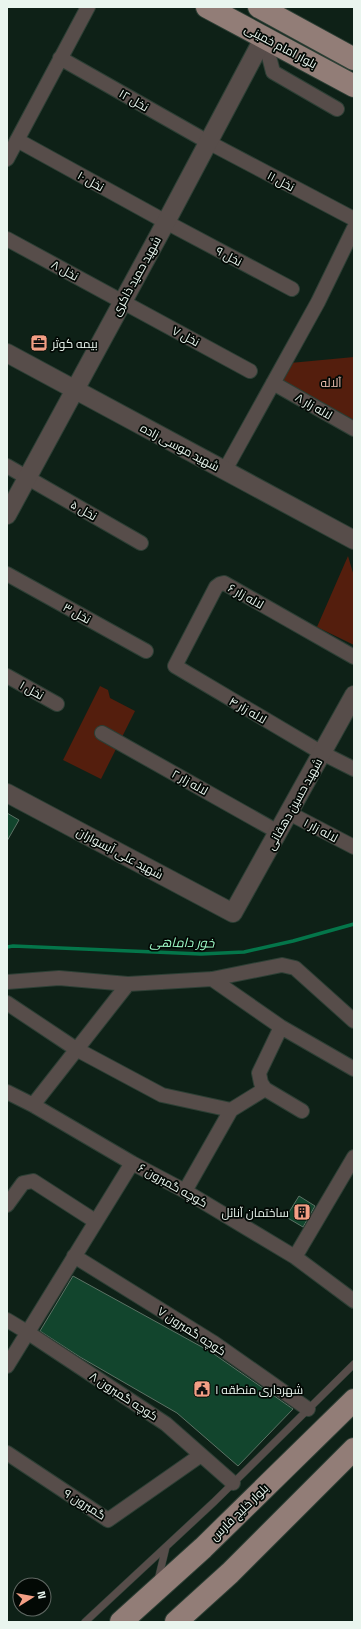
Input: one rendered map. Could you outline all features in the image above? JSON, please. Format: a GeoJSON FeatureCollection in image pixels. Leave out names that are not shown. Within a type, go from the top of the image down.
{"type":"FeatureCollection","features":[{"type":"Feature","properties":{"kind":"main road","name":"بلوار امام خمینی"},"geometry":{"type":"LineString","coordinates":[[207,7],[354,86]]}},
{"type":"Feature","properties":{"kind":"main road","name":"بلوار امام خمینی"},"geometry":{"type":"LineString","coordinates":[[259,7],[354,60]]}},
{"type":"Feature","properties":{"kind":"main road","name":"بلوار خلیج فارس"},"geometry":{"type":"LineString","coordinates":[[121,1622],[203,1548],[354,1400]]}},
{"type":"Feature","properties":{"kind":"main road"},"geometry":{"type":"LineString","coordinates":[[176,1622],[230,1573],[354,1449]]}},
{"type":"Feature","properties":{"kind":"street"},"geometry":{"type":"LineString","coordinates":[[7,159],[88,7]]}},
{"type":"Feature","properties":{"kind":"street"},"geometry":{"type":"LineString","coordinates":[[264,37],[273,72],[337,109]]}},
{"type":"Feature","properties":{"kind":"street","name":"شهید حمید ذاکری"},"geometry":{"type":"LineString","coordinates":[[7,515],[166,222],[264,37]]}},
{"type":"Feature","properties":{"kind":"street","name":"نخل ۱۲"},"geometry":{"type":"LineString","coordinates":[[60,58],[208,142]]}},
{"type":"Feature","properties":{"kind":"street","name":"نخل ۱۰"},"geometry":{"type":"LineString","coordinates":[[17,140],[166,222]]}},
{"type":"Feature","properties":{"kind":"street","name":"نخل ۱۱"},"geometry":{"type":"LineString","coordinates":[[208,142],[354,220]]}},
{"type":"Feature","properties":{"kind":"street","name":"نخل ۹"},"geometry":{"type":"LineString","coordinates":[[166,222],[292,289]]}},
{"type":"Feature","properties":{"kind":"street"},"geometry":{"type":"LineString","coordinates":[[225,470],[318,302],[354,228]]}},
{"type":"Feature","properties":{"kind":"street","name":"نخل ۸"},"geometry":{"type":"LineString","coordinates":[[7,239],[122,302]]}},
{"type":"Feature","properties":{"kind":"street","name":"نخل ۷"},"geometry":{"type":"LineString","coordinates":[[122,302],[250,371]]}},
{"type":"Feature","properties":{"kind":"street","name":"شهید موسی زاده"},"geometry":{"type":"LineString","coordinates":[[7,353],[354,540]]}},
{"type":"Feature","properties":{"kind":"street","name":"لاله زار ۸"},"geometry":{"type":"LineString","coordinates":[[273,383],[354,429]]}},
{"type":"Feature","properties":{"kind":"street","name":"نخل ۵"},"geometry":{"type":"LineString","coordinates":[[7,466],[141,544]]}},
{"type":"Feature","properties":{"kind":"street","name":"نخل ۳"},"geometry":{"type":"LineString","coordinates":[[7,574],[146,651]]}},
{"type":"Feature","properties":{"kind":"street","name":"لاله زار ۶"},"geometry":{"type":"LineString","coordinates":[[175,666],[216,587],[220,584],[224,584],[354,657]]}},
{"type":"Feature","properties":{"kind":"street","name":"لاله زار ۴"},"geometry":{"type":"LineString","coordinates":[[175,666],[322,753],[354,769]]}},
{"type":"Feature","properties":{"kind":"street","name":"نخل ۱"},"geometry":{"type":"LineString","coordinates":[[7,676],[57,704]]}},
{"type":"Feature","properties":{"kind":"street","name":"شهید حسین دهقانی"},"geometry":{"type":"LineString","coordinates":[[233,912],[354,697]]}},
{"type":"Feature","properties":{"kind":"street","name":"لاله زار ۲"},"geometry":{"type":"LineString","coordinates":[[102,733],[278,832]]}},
{"type":"Feature","properties":{"kind":"street","name":"شهید علی آبسواران"},"geometry":{"type":"LineString","coordinates":[[7,793],[233,912]]}},
{"type":"Feature","properties":{"kind":"street","name":"لاله زار ۱"},"geometry":{"type":"LineString","coordinates":[[289,813],[354,847]]}},
{"type":"Feature","properties":{"kind":"street"},"geometry":{"type":"LineString","coordinates":[[7,982],[59,978],[128,984],[212,980],[282,965],[295,968],[354,1022]]}},
{"type":"Feature","properties":{"kind":"street"},"geometry":{"type":"LineString","coordinates":[[212,980],[281,1027],[354,1069]]}},
{"type":"Feature","properties":{"kind":"street"},"geometry":{"type":"LineString","coordinates":[[33,1105],[128,984]]}},
{"type":"Feature","properties":{"kind":"street"},"geometry":{"type":"LineString","coordinates":[[7,1003],[76,1049],[162,1095],[230,1110]]}},
{"type":"Feature","properties":{"kind":"street"},"geometry":{"type":"LineString","coordinates":[[281,1027],[259,1073],[261,1082],[265,1089],[302,1111]]}},
{"type":"Feature","properties":{"kind":"street"},"geometry":{"type":"LineString","coordinates":[[185,1191],[230,1110],[265,1089]]}},
{"type":"Feature","properties":{"kind":"street","name":"کوچه گمبرون ۶"},"geometry":{"type":"LineString","coordinates":[[7,1092],[33,1105],[132,1163],[185,1191],[295,1257],[354,1301]]}},
{"type":"Feature","properties":{"kind":"street"},"geometry":{"type":"LineString","coordinates":[[295,1257],[354,1157]]}},
{"type":"Feature","properties":{"kind":"street"},"geometry":{"type":"LineString","coordinates":[[7,1366],[132,1163]]}},
{"type":"Feature","properties":{"kind":"street"},"geometry":{"type":"LineString","coordinates":[[7,1205],[23,1183],[33,1181],[95,1221]]}},
{"type":"Feature","properties":{"kind":"street","name":"کوچه گمبرون ۷"},"geometry":{"type":"LineString","coordinates":[[74,1256],[214,1343],[308,1409]]}},
{"type":"Feature","properties":{"kind":"street","name":"کوچه گمبرون ۸"},"geometry":{"type":"LineString","coordinates":[[7,1320],[166,1424],[233,1483]]}},
{"type":"Feature","properties":{"kind":"street","name":"گمبرون ۹"},"geometry":{"type":"LineString","coordinates":[[7,1454],[108,1520],[201,1455]]}},
{"type":"Feature","properties":{"kind":"lane"},"geometry":{"type":"LineString","coordinates":[[85,1622],[233,1483],[354,1364]]}},
{"type":"Feature","properties":{"kind":"lane"},"geometry":{"type":"LineString","coordinates":[[346,1372],[354,1370]]}},
{"type":"Feature","properties":{"kind":"lane"},"geometry":{"type":"LineString","coordinates":[[156,1590],[166,1547]]}},
{"type":"Feature","properties":{"kind":"green space","name":"آلاله"},"geometry":{"type":"Polygon","coordinates":[[[354,357],[354,420],[279,380],[290,363],[354,357]]]}},
{"type":"Feature","properties":{"kind":"green space"},"geometry":{"type":"Polygon","coordinates":[[[348,556],[354,576],[354,645],[317,627],[348,556]]]}},
{"type":"Feature","properties":{"kind":"green space"},"geometry":{"type":"Polygon","coordinates":[[[100,686],[108,690],[110,698],[135,711],[101,779],[63,760],[100,686]]]}},
{"type":"Feature","properties":{"kind":"building"},"geometry":{"type":"Polygon","coordinates":[[[7,813],[19,820],[7,841],[7,813]]]}},
{"type":"Feature","properties":{"kind":"building","name":"ساختمان آنائل"},"geometry":{"type":"Polygon","coordinates":[[[299,1196],[315,1206],[303,1227],[286,1217],[299,1196]]]}},
{"type":"Feature","properties":{"kind":"building","name":"شهرداری منطقه ۱"},"geometry":{"type":"Polygon","coordinates":[[[73,1276],[211,1352],[293,1409],[238,1466],[177,1413],[80,1357],[40,1331],[73,1276]]]}},
{"type":"Feature","properties":{"kind":"waterway","name":"خور داماهی"},"geometry":{"type":"LineString","coordinates":[[7,947],[13,946],[201,954],[244,952],[293,941],[354,924]]}},
{"type":"Feature","properties":{"kind":"place","name":"بیمه کوثر"},"geometry":{"type":"Point","coordinates":[39,343]}},
{"type":"Feature","properties":{"kind":"place","name":"ساختمان آنائل"},"geometry":{"type":"Point","coordinates":[302,1212]}},
{"type":"Feature","properties":{"kind":"place","name":"شهرداری منطقه ۱"},"geometry":{"type":"Point","coordinates":[202,1389]}}]}
